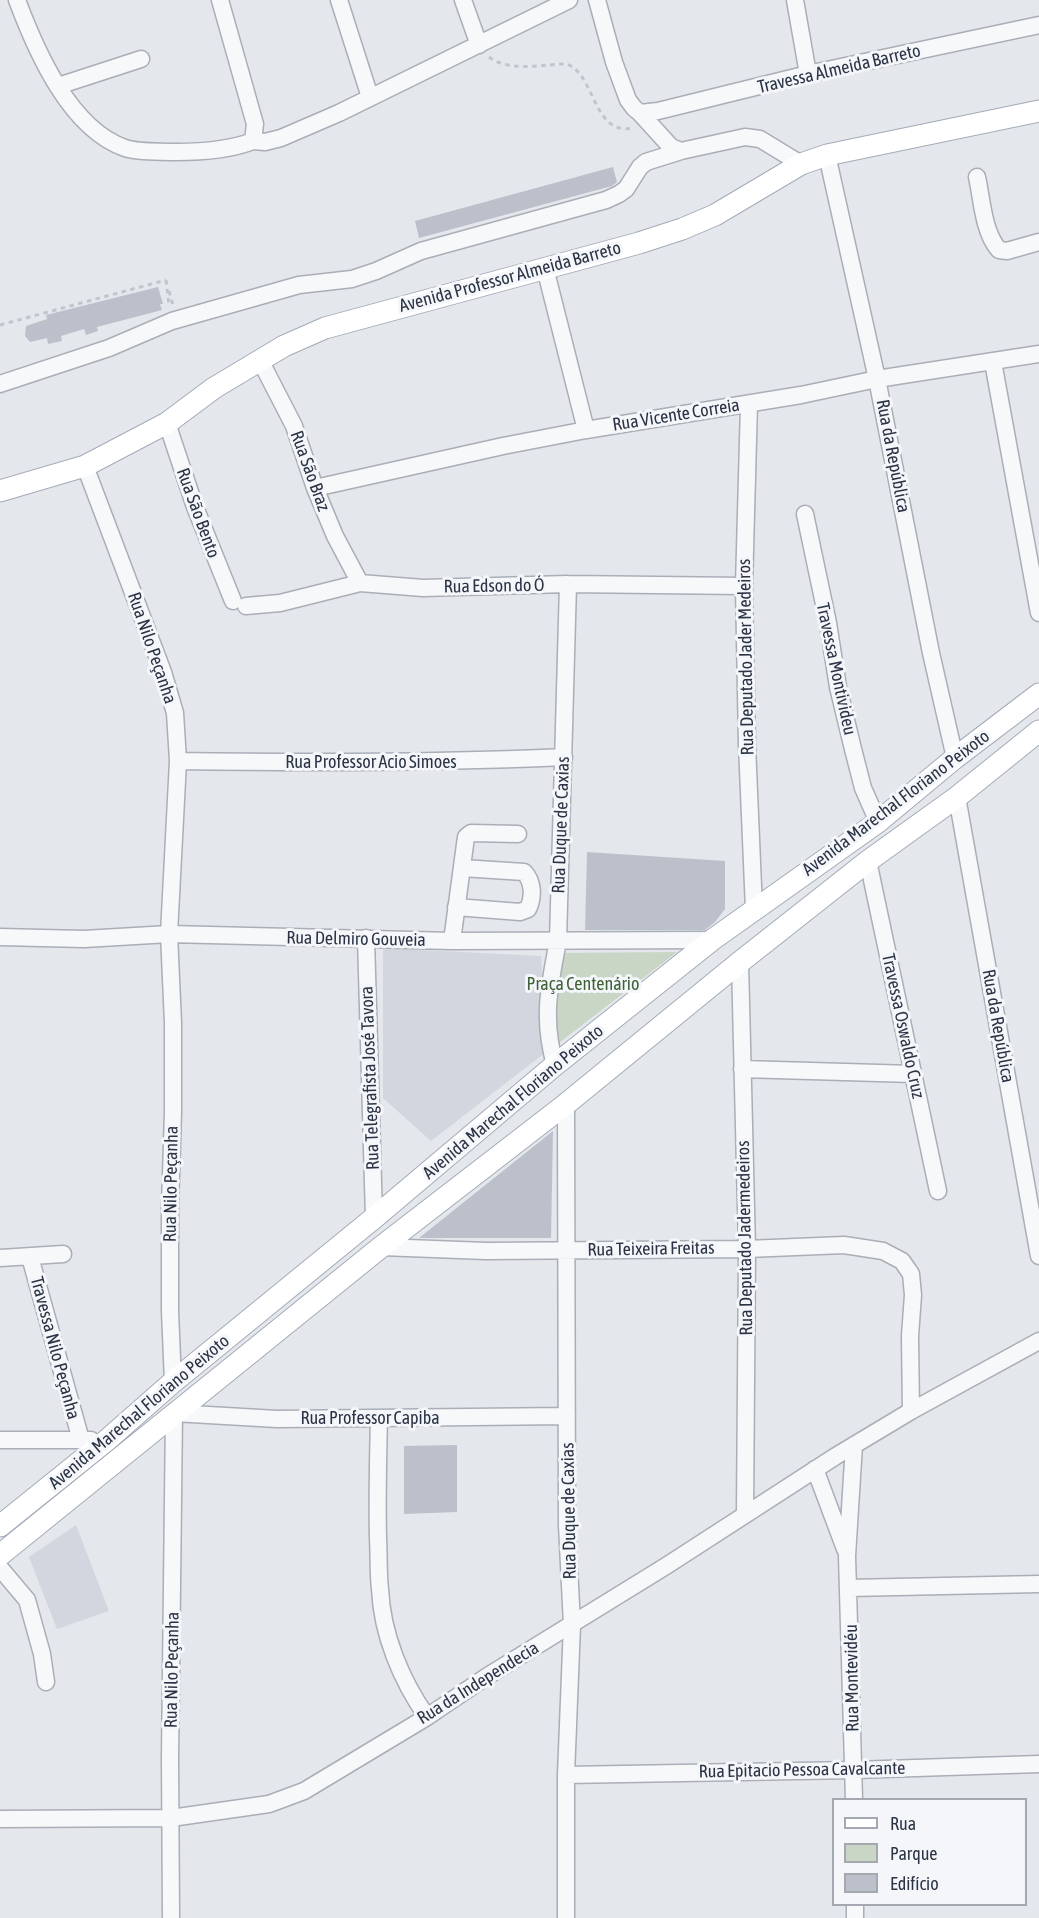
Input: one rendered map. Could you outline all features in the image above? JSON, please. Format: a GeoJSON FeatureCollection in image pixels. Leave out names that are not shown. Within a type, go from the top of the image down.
{"type":"FeatureCollection","features":[{"type":"Feature","properties":{"kind":"main road","name":"Avenida Professor Almeida Barreto"},"geometry":{"type":"LineString","coordinates":[[0,491],[85,466],[167,423],[214,388],[284,346],[325,327],[682,229],[715,214],[801,164],[827,155],[1039,111]]}},
{"type":"Feature","properties":{"kind":"main road","name":"Avenida Marechal Floriano Peixoto"},"geometry":{"type":"LineString","coordinates":[[0,1526],[374,1218],[555,1065],[712,940],[878,822],[1039,694]]}},
{"type":"Feature","properties":{"kind":"main road","name":"Avenida Marechal Floriano Peixoto"},"geometry":{"type":"LineString","coordinates":[[0,1555],[381,1247],[566,1104],[740,962],[868,861],[957,797],[1039,731]]}},
{"type":"Feature","properties":{"kind":"main road","name":"Rua Nilo Peçanha"},"geometry":{"type":"LineString","coordinates":[[173,1382],[174,1413]]}},
{"type":"Feature","properties":{"kind":"street"},"geometry":{"type":"LineString","coordinates":[[17,0],[29,32],[58,86],[85,123],[108,141],[128,149],[189,152],[281,138],[569,0]]}},
{"type":"Feature","properties":{"kind":"street"},"geometry":{"type":"LineString","coordinates":[[220,0],[255,124],[248,143]]}},
{"type":"Feature","properties":{"kind":"street"},"geometry":{"type":"LineString","coordinates":[[339,0],[370,97]]}},
{"type":"Feature","properties":{"kind":"street"},"geometry":{"type":"LineString","coordinates":[[463,0],[479,45]]}},
{"type":"Feature","properties":{"kind":"street"},"geometry":{"type":"LineString","coordinates":[[597,0],[614,62],[628,100],[671,147],[681,151]]}},
{"type":"Feature","properties":{"kind":"street"},"geometry":{"type":"LineString","coordinates":[[795,0],[808,74]]}},
{"type":"Feature","properties":{"kind":"street","name":"Travessa Almeida Barreto"},"geometry":{"type":"LineString","coordinates":[[640,113],[658,111],[808,74],[1039,25]]}},
{"type":"Feature","properties":{"kind":"street"},"geometry":{"type":"LineString","coordinates":[[58,86],[141,58]]}},
{"type":"Feature","properties":{"kind":"street"},"geometry":{"type":"LineString","coordinates":[[0,384],[109,348],[172,321],[299,285],[352,279],[422,250],[606,200],[626,189],[645,162],[681,151],[745,137],[760,139],[801,164]]}},
{"type":"Feature","properties":{"kind":"street","name":"Rua da República"},"geometry":{"type":"LineString","coordinates":[[827,155],[877,379],[931,653],[956,758]]}},
{"type":"Feature","properties":{"kind":"street"},"geometry":{"type":"LineString","coordinates":[[977,177],[993,244],[999,250],[1007,251],[1039,242]]}},
{"type":"Feature","properties":{"kind":"street"},"geometry":{"type":"LineString","coordinates":[[545,268],[586,430]]}},
{"type":"Feature","properties":{"kind":"street","name":"Rua Vicente Correia"},"geometry":{"type":"LineString","coordinates":[[315,488],[586,430],[749,404],[877,379],[1039,354]]}},
{"type":"Feature","properties":{"kind":"street","name":"Rua São Braz"},"geometry":{"type":"LineString","coordinates":[[260,360],[294,426],[315,488],[335,536],[360,584]]}},
{"type":"Feature","properties":{"kind":"street"},"geometry":{"type":"LineString","coordinates":[[993,362],[1039,613]]}},
{"type":"Feature","properties":{"kind":"street","name":"Rua Deputado Jader Medeiros"},"geometry":{"type":"LineString","coordinates":[[749,404],[744,586],[747,745],[754,910]]}},
{"type":"Feature","properties":{"kind":"street","name":"Rua São Bento"},"geometry":{"type":"LineString","coordinates":[[167,423],[195,507],[240,603]]}},
{"type":"Feature","properties":{"kind":"street","name":"Rua Nilo Peçanha"},"geometry":{"type":"LineString","coordinates":[[85,466],[164,672],[175,713],[178,761],[169,934],[173,1023],[170,1206],[173,1382]]}},
{"type":"Feature","properties":{"kind":"street","name":"Travessa Montivideu"},"geometry":{"type":"LineString","coordinates":[[805,514],[828,623],[838,687],[864,788],[878,822]]}},
{"type":"Feature","properties":{"kind":"street","name":"Rua Edson do Ó"},"geometry":{"type":"LineString","coordinates":[[240,603],[280,603],[360,584],[423,588],[568,584],[744,586]]}},
{"type":"Feature","properties":{"kind":"street","name":"Rua Duque de Caxias"},"geometry":{"type":"LineString","coordinates":[[555,1065],[549,1041],[548,990],[558,941],[568,584]]}},
{"type":"Feature","properties":{"kind":"street","name":"Rua Professor Acio Simoes"},"geometry":{"type":"LineString","coordinates":[[178,761],[344,764],[465,762],[564,757]]}},
{"type":"Feature","properties":{"kind":"street","name":"Rua da República"},"geometry":{"type":"LineString","coordinates":[[957,797],[1039,1256]]}},
{"type":"Feature","properties":{"kind":"street"},"geometry":{"type":"LineString","coordinates":[[452,941],[466,837],[471,833],[519,834]]}},
{"type":"Feature","properties":{"kind":"street","name":"Travessa Oswaldo Cruz"},"geometry":{"type":"LineString","coordinates":[[868,861],[938,1191]]}},
{"type":"Feature","properties":{"kind":"street"},"geometry":{"type":"LineString","coordinates":[[456,907],[520,912],[528,909],[531,904],[531,882],[524,872],[462,868]]}},
{"type":"Feature","properties":{"kind":"street","name":"Rua Delmiro Gouveia"},"geometry":{"type":"LineString","coordinates":[[0,937],[84,939],[169,934],[452,941],[712,940]]}},
{"type":"Feature","properties":{"kind":"street","name":"Rua Telegrafista José Tavora"},"geometry":{"type":"LineString","coordinates":[[366,939],[374,1218]]}},
{"type":"Feature","properties":{"kind":"street","name":"Rua Deputado Jadermedeiros"},"geometry":{"type":"LineString","coordinates":[[740,962],[747,1249],[745,1513]]}},
{"type":"Feature","properties":{"kind":"street"},"geometry":{"type":"LineString","coordinates":[[742,1069],[913,1074]]}},
{"type":"Feature","properties":{"kind":"street","name":"Rua Duque de Caxias"},"geometry":{"type":"LineString","coordinates":[[566,1104],[567,1525],[572,1625],[566,1774],[566,1918]]}},
{"type":"Feature","properties":{"kind":"street","name":"Rua Teixeira Freitas"},"geometry":{"type":"LineString","coordinates":[[381,1247],[486,1251],[747,1249],[844,1245],[883,1251],[902,1261],[911,1274],[913,1295],[910,1336],[912,1411]]}},
{"type":"Feature","properties":{"kind":"street"},"geometry":{"type":"LineString","coordinates":[[0,1258],[63,1254]]}},
{"type":"Feature","properties":{"kind":"street","name":"Travessa Nilo Peçanha"},"geometry":{"type":"LineString","coordinates":[[30,1257],[81,1440]]}},
{"type":"Feature","properties":{"kind":"street","name":"Rua da Independecia"},"geometry":{"type":"LineString","coordinates":[[0,1819],[171,1818],[269,1804],[304,1791],[427,1717],[486,1677],[572,1625],[854,1445],[1039,1341]]}},
{"type":"Feature","properties":{"kind":"street","name":"Rua Nilo Peçanha"},"geometry":{"type":"LineString","coordinates":[[171,1918],[174,1413]]}},
{"type":"Feature","properties":{"kind":"street","name":"Rua Professor Capiba"},"geometry":{"type":"LineString","coordinates":[[174,1413],[277,1419],[567,1416]]}},
{"type":"Feature","properties":{"kind":"street"},"geometry":{"type":"LineString","coordinates":[[379,1418],[377,1497],[382,1608],[391,1645],[415,1700],[427,1717]]}},
{"type":"Feature","properties":{"kind":"street"},"geometry":{"type":"LineString","coordinates":[[0,1440],[106,1440]]}},
{"type":"Feature","properties":{"kind":"street","name":"Rua Montevidéu"},"geometry":{"type":"LineString","coordinates":[[854,1445],[848,1556],[854,1798]]}},
{"type":"Feature","properties":{"kind":"street","name":"Rua Montevidéu"},"geometry":{"type":"LineString","coordinates":[[815,1469],[848,1556]]}},
{"type":"Feature","properties":{"kind":"street"},"geometry":{"type":"LineString","coordinates":[[0,1568],[27,1600],[42,1654],[46,1682]]}},
{"type":"Feature","properties":{"kind":"street"},"geometry":{"type":"LineString","coordinates":[[849,1588],[1039,1584]]}},
{"type":"Feature","properties":{"kind":"street","name":"Rua Epitacio Pessoa Cavalcante"},"geometry":{"type":"LineString","coordinates":[[566,1774],[854,1770],[1039,1764]]}},
{"type":"Feature","properties":{"kind":"path"},"geometry":{"type":"LineString","coordinates":[[0,325],[166,280],[171,308]]}},
{"type":"Feature","properties":{"kind":"shaded area"},"geometry":{"type":"Polygon","coordinates":[[[383,948],[541,956],[546,1052],[431,1141],[383,1098],[383,948]]]}},
{"type":"Feature","properties":{"kind":"shaded area"},"geometry":{"type":"Polygon","coordinates":[[[76,1525],[109,1611],[57,1629],[29,1557],[76,1525]]]}},
{"type":"Feature","properties":{"kind":"green space","name":"Praça Centenário"},"geometry":{"type":"Polygon","coordinates":[[[677,952],[555,1046],[551,953],[677,952]]]}},
{"type":"Feature","properties":{"kind":"building"},"geometry":{"type":"Polygon","coordinates":[[[613,167],[617,182],[612,186],[419,238],[415,221],[613,167]]]}},
{"type":"Feature","properties":{"kind":"building"},"geometry":{"type":"Polygon","coordinates":[[[158,287],[163,304],[160,304],[162,310],[97,327],[98,331],[86,335],[84,329],[61,336],[62,341],[48,344],[47,338],[30,342],[25,336],[26,326],[47,319],[46,315],[158,287]]]}},
{"type":"Feature","properties":{"kind":"building"},"geometry":{"type":"Polygon","coordinates":[[[587,852],[725,861],[725,909],[705,930],[585,930],[587,852]]]}},
{"type":"Feature","properties":{"kind":"building"},"geometry":{"type":"Polygon","coordinates":[[[553,1131],[551,1238],[419,1238],[553,1131]]]}},
{"type":"Feature","properties":{"kind":"building"},"geometry":{"type":"Polygon","coordinates":[[[457,1445],[457,1512],[404,1514],[404,1446],[457,1445]]]}}]}
